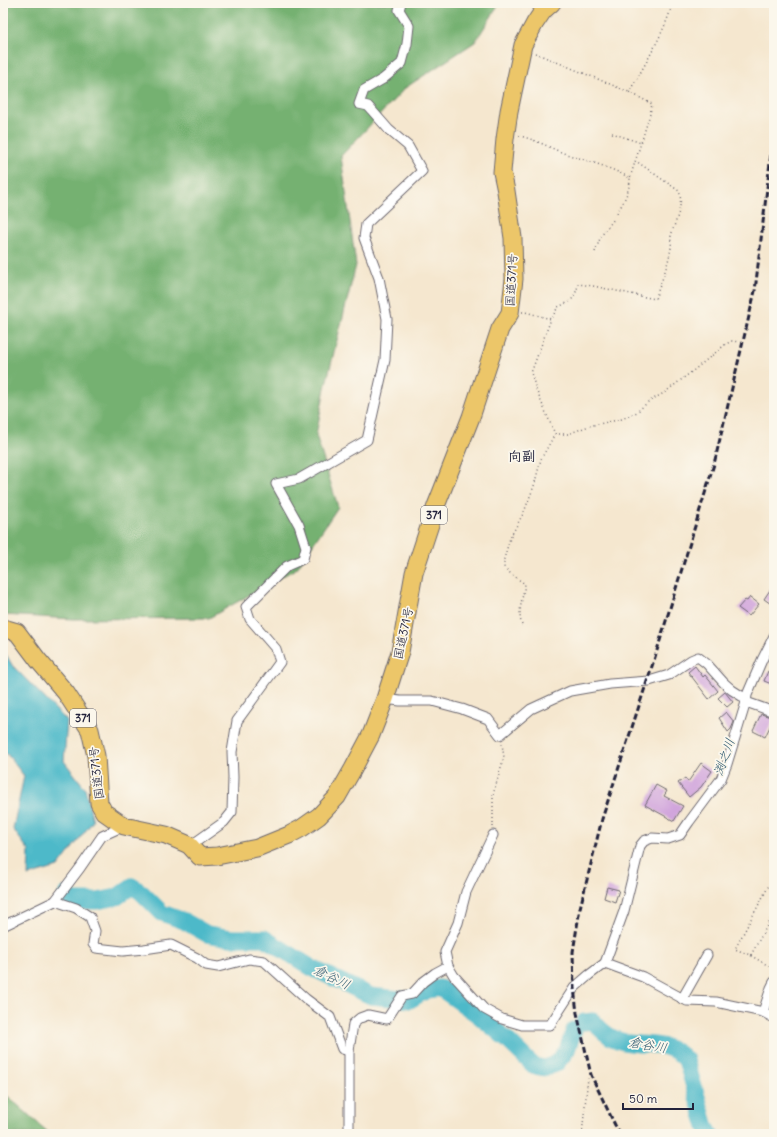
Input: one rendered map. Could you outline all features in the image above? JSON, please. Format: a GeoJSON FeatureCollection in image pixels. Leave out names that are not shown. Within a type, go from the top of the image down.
{"type":"FeatureCollection","features":[{"type":"Feature","properties":{"kind":"highway","name":"国道371号"},"geometry":{"type":"LineString","coordinates":[[3,628],[17,632],[66,693],[90,730],[96,756],[99,803],[104,812],[124,826],[166,835],[189,845],[200,857],[217,856],[257,848],[289,835],[319,816],[337,797],[371,735],[385,699],[400,652],[414,573],[436,506],[471,417],[500,329],[510,313],[514,279],[513,238],[502,172],[506,134],[523,45],[543,11],[552,3]]}},
{"type":"Feature","properties":{"kind":"street"},"geometry":{"type":"LineString","coordinates":[[189,845],[199,840],[224,822],[232,812],[232,752],[237,721],[280,662],[276,649],[250,619],[246,607],[287,566],[303,559],[306,547],[299,525],[276,484],[299,479],[367,440],[385,360],[387,319],[379,278],[364,238],[366,224],[422,171],[408,146],[389,130],[368,106],[359,104],[364,90],[383,79],[402,63],[407,44],[409,26],[399,10],[401,3]]}},
{"type":"Feature","properties":{"kind":"street"},"geometry":{"type":"LineString","coordinates":[[493,836],[466,892],[458,924],[445,952],[448,966],[454,976],[484,1009],[502,1019],[522,1024],[550,1025],[574,988],[605,963],[624,911],[640,846],[644,841],[652,838],[668,838],[680,835],[720,779],[727,764],[747,695],[774,636]]}},
{"type":"Feature","properties":{"kind":"street"},"geometry":{"type":"LineString","coordinates":[[385,699],[400,701],[432,701],[462,709],[488,719],[500,735],[531,709],[570,691],[610,684],[649,681],[669,675],[698,657],[707,664],[724,683],[743,697],[746,702],[774,712]]}},
{"type":"Feature","properties":{"kind":"street"},"geometry":{"type":"LineString","coordinates":[[3,926],[55,901],[102,836],[124,826]]}},
{"type":"Feature","properties":{"kind":"street"},"geometry":{"type":"LineString","coordinates":[[55,901],[76,908],[90,917],[95,931],[94,944],[96,948],[123,951],[171,945],[197,958],[206,965],[218,967],[249,959],[264,961],[306,999],[330,1017],[342,1049],[349,1051]]}},
{"type":"Feature","properties":{"kind":"street"},"geometry":{"type":"LineString","coordinates":[[682,999],[708,956]]}},
{"type":"Feature","properties":{"kind":"street"},"geometry":{"type":"LineString","coordinates":[[605,963],[643,977],[687,1001],[716,1002],[763,1012],[774,1018]]}},
{"type":"Feature","properties":{"kind":"street"},"geometry":{"type":"LineString","coordinates":[[349,1134],[349,1051],[353,1024],[360,1018],[368,1015],[387,1019],[402,996],[412,994],[423,982],[448,966]]}},
{"type":"Feature","properties":{"kind":"street"},"geometry":{"type":"LineString","coordinates":[[763,1012],[774,982]]}},
{"type":"Feature","properties":{"kind":"path"},"geometry":{"type":"LineString","coordinates":[[629,92],[657,44],[673,3]]}},
{"type":"Feature","properties":{"kind":"path"},"geometry":{"type":"LineString","coordinates":[[523,48],[629,92],[652,104],[630,178],[630,183],[623,203],[617,213]]}},
{"type":"Feature","properties":{"kind":"path"},"geometry":{"type":"LineString","coordinates":[[612,133],[641,143]]}},
{"type":"Feature","properties":{"kind":"path"},"geometry":{"type":"LineString","coordinates":[[506,134],[523,137],[540,143],[617,171],[630,178]]}},
{"type":"Feature","properties":{"kind":"path"},"geometry":{"type":"LineString","coordinates":[[555,434],[537,392],[531,373],[551,319],[558,307],[571,301],[577,290],[578,284],[637,294],[655,299],[668,264],[672,246],[671,238],[680,211],[681,198],[679,191],[636,161]]}},
{"type":"Feature","properties":{"kind":"path"},"geometry":{"type":"LineString","coordinates":[[595,252],[601,236],[614,220]]}},
{"type":"Feature","properties":{"kind":"path"},"geometry":{"type":"LineString","coordinates":[[510,313],[526,312],[551,319]]}},
{"type":"Feature","properties":{"kind":"path"},"geometry":{"type":"LineString","coordinates":[[555,434],[568,434],[589,426],[622,419],[637,412],[648,402],[664,393],[726,344],[732,341],[739,342]]}},
{"type":"Feature","properties":{"kind":"path"},"geometry":{"type":"LineString","coordinates":[[522,625],[520,621],[520,608],[526,584],[511,574],[504,567],[504,559],[510,538],[524,512],[534,486],[541,459],[555,434]]}},
{"type":"Feature","properties":{"kind":"path"},"geometry":{"type":"LineString","coordinates":[[493,836],[493,795],[504,757],[500,735]]}},
{"type":"Feature","properties":{"kind":"path"},"geometry":{"type":"LineString","coordinates":[[774,876],[735,949],[750,955],[774,969]]}},
{"type":"Feature","properties":{"kind":"path"},"geometry":{"type":"LineString","coordinates":[[750,955],[774,913]]}},
{"type":"Feature","properties":{"kind":"path"},"geometry":{"type":"LineString","coordinates":[[582,1134],[588,1078]]}},
{"type":"Feature","properties":{"kind":"green space"},"geometry":{"type":"Polygon","coordinates":[[[3,3],[500,3],[475,42],[405,88],[341,156],[356,265],[325,388],[316,435],[338,507],[297,568],[209,618],[73,619],[3,615],[3,3]]]}},
{"type":"Feature","properties":{"kind":"green space"},"geometry":{"type":"Polygon","coordinates":[[[3,1092],[50,1134],[3,1134],[3,1092]]]}},
{"type":"Feature","properties":{"kind":"water"},"geometry":{"type":"Polygon","coordinates":[[[3,649],[12,665],[67,721],[64,761],[85,788],[93,821],[58,867],[28,876],[29,851],[13,829],[24,776],[7,754],[3,753],[3,649]]]}},
{"type":"Feature","properties":{"kind":"building"},"geometry":{"type":"Polygon","coordinates":[[[774,584],[774,606],[764,599],[774,584]]]}},
{"type":"Feature","properties":{"kind":"building"},"geometry":{"type":"Polygon","coordinates":[[[750,597],[759,604],[749,616],[738,608],[750,597]]]}},
{"type":"Feature","properties":{"kind":"building"},"geometry":{"type":"Polygon","coordinates":[[[695,666],[703,677],[705,675],[718,691],[709,699],[688,672],[695,666]]]}},
{"type":"Feature","properties":{"kind":"building"},"geometry":{"type":"Polygon","coordinates":[[[768,671],[774,673],[774,685],[764,681],[768,671]]]}},
{"type":"Feature","properties":{"kind":"building"},"geometry":{"type":"Polygon","coordinates":[[[725,692],[733,702],[727,707],[718,698],[725,692]]]}},
{"type":"Feature","properties":{"kind":"building"},"geometry":{"type":"Polygon","coordinates":[[[726,712],[734,722],[728,732],[719,718],[726,712]]]}},
{"type":"Feature","properties":{"kind":"building"},"geometry":{"type":"Polygon","coordinates":[[[761,714],[774,718],[765,737],[753,731],[761,714]]]}},
{"type":"Feature","properties":{"kind":"building"},"geometry":{"type":"Polygon","coordinates":[[[701,763],[712,771],[701,787],[689,797],[678,783],[685,778],[688,782],[701,763]]]}},
{"type":"Feature","properties":{"kind":"building"},"geometry":{"type":"Polygon","coordinates":[[[656,785],[667,791],[664,796],[683,806],[674,821],[645,805],[656,785]]]}},
{"type":"Feature","properties":{"kind":"building"},"geometry":{"type":"Polygon","coordinates":[[[607,887],[619,890],[615,902],[604,898],[607,887]]]}},
{"type":"Feature","properties":{"kind":"waterway","name":"倉谷川"},"geometry":{"type":"LineString","coordinates":[[66,895],[73,901],[97,901],[117,897],[132,886],[141,892],[162,913],[184,921],[207,934],[231,938],[264,938],[312,968],[371,996],[410,1000],[427,990],[440,988],[478,1015],[504,1037],[534,1066],[545,1068],[556,1064],[567,1050],[574,1030]]}},
{"type":"Feature","properties":{"kind":"waterway","name":"倉谷川"},"geometry":{"type":"LineString","coordinates":[[584,1022],[593,1021],[606,1034],[621,1041],[669,1048],[686,1060],[706,1127],[710,1134]]}},
{"type":"Feature","properties":{"kind":"railway"},"geometry":{"type":"LineString","coordinates":[[621,1134],[615,1125],[591,1075],[577,1013],[574,988],[573,952],[580,908],[602,819],[655,657],[714,464],[755,291],[772,145],[774,99]]}},
{"type":"Feature","properties":{"kind":"district","name":"向副"},"geometry":{"type":"Point","coordinates":[522,456]}},
{"type":"Feature","properties":{"kind":"water label","name":"渕之川"},"geometry":{"type":"Point","coordinates":[724,757]}}]}
